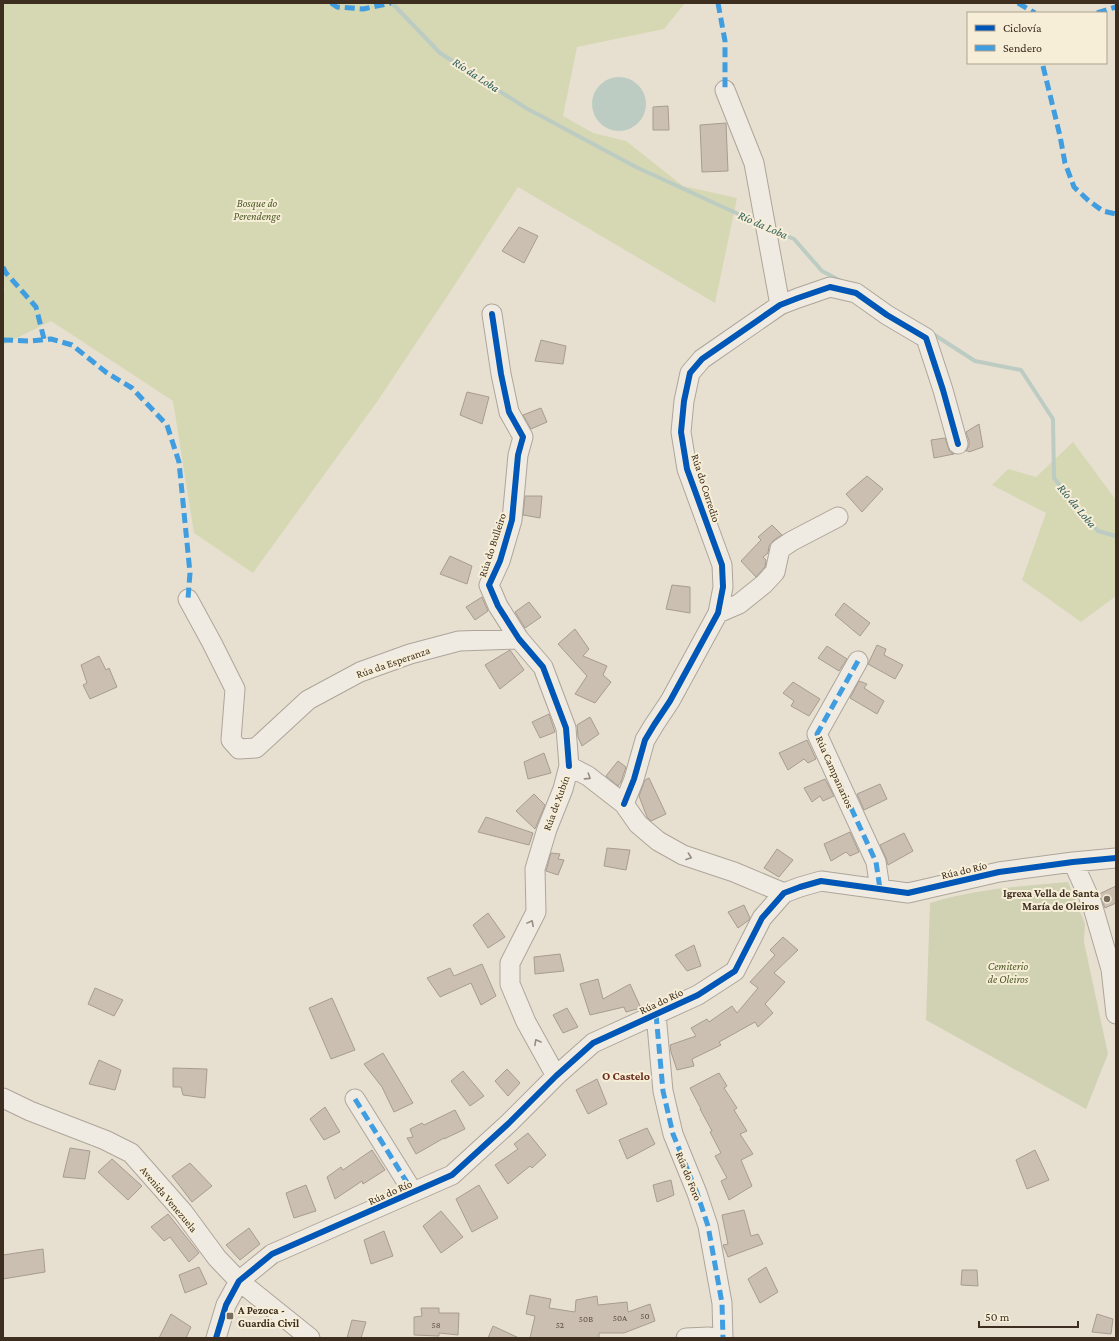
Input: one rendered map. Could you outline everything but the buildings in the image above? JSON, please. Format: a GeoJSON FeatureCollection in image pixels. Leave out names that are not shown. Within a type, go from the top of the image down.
{"type":"FeatureCollection","features":[{"type":"Feature","properties":{"kind":"street"},"geometry":{"type":"LineString","coordinates":[[725,90],[754,163],[780,305]]}},
{"type":"Feature","properties":{"kind":"street","name":"Rúa do Corredio"},"geometry":{"type":"LineString","coordinates":[[624,804],[634,779],[645,740],[670,701],[718,613],[723,587],[722,565],[687,470],[681,432],[684,401],[690,373],[702,360],[780,305],[830,287],[856,293],[887,315],[926,338],[944,390],[958,444]]}},
{"type":"Feature","properties":{"kind":"street","name":"Rúa do Bulleiro"},"geometry":{"type":"LineString","coordinates":[[492,314],[501,374],[509,412],[523,437],[518,455],[512,520],[500,560],[489,585],[498,606],[519,639],[543,667],[566,728],[569,766]]}},
{"type":"Feature","properties":{"kind":"street"},"geometry":{"type":"LineString","coordinates":[[718,613],[739,604],[764,584],[775,572],[780,549],[792,541],[838,517]]}},
{"type":"Feature","properties":{"kind":"street","name":"Rúa da Esperanza"},"geometry":{"type":"LineString","coordinates":[[188,599],[235,689],[231,740],[240,749],[256,748],[308,700],[360,672],[410,654],[459,641],[519,639]]}},
{"type":"Feature","properties":{"kind":"street","name":"Rúa Campanarios"},"geometry":{"type":"LineString","coordinates":[[858,661],[817,734],[876,862],[880,889]]}},
{"type":"Feature","properties":{"kind":"street","name":"Rúa de Xubín"},"geometry":{"type":"LineString","coordinates":[[556,1076],[526,1022],[510,984],[510,963],[536,912],[535,869],[547,829],[563,789],[569,766],[588,776],[624,804],[638,824],[658,841],[683,855],[734,872],[784,893]]}},
{"type":"Feature","properties":{"kind":"street","name":"Rúa do Río"},"geometry":{"type":"LineString","coordinates":[[239,1280],[272,1254],[452,1175],[593,1043],[698,995],[735,970],[762,918],[784,893],[821,881],[908,893],[999,872],[1116,858]]}},
{"type":"Feature","properties":{"kind":"street"},"geometry":{"type":"LineString","coordinates":[[1073,862],[1092,904],[1111,970],[1116,1014]]}},
{"type":"Feature","properties":{"kind":"street","name":"Rúa do Foro"},"geometry":{"type":"LineString","coordinates":[[656,1014],[663,1091],[673,1134],[697,1193],[708,1226],[722,1303],[723,1338]]}},
{"type":"Feature","properties":{"kind":"street","name":"Avenida Venezuela"},"geometry":{"type":"LineString","coordinates":[[3,1098],[105,1140],[131,1153],[183,1212],[217,1258],[239,1280],[310,1338]]}},
{"type":"Feature","properties":{"kind":"street","name":"Rúa do Río"},"geometry":{"type":"LineString","coordinates":[[355,1099],[414,1192]]}},
{"type":"Feature","properties":{"kind":"street"},"geometry":{"type":"LineString","coordinates":[[216,1338],[226,1305],[239,1280]]}},
{"type":"Feature","properties":{"kind":"street"},"geometry":{"type":"LineString","coordinates":[[686,1338],[714,1338]]}},
{"type":"Feature","properties":{"kind":"green space","name":"Bosque do Perendenge"},"geometry":{"type":"Polygon","coordinates":[[[3,3],[685,3],[664,29],[577,47],[563,116],[593,133],[626,141],[683,186],[737,198],[715,303],[518,187],[379,399],[253,573],[194,533],[173,401],[51,321],[3,345],[3,292],[5,290],[3,285],[3,3]]]}},
{"type":"Feature","properties":{"kind":"green space"},"geometry":{"type":"Polygon","coordinates":[[[1073,442],[1116,500],[1116,596],[1081,622],[1022,580],[1046,513],[992,485],[1008,469],[1036,477],[1073,442]]]}},
{"type":"Feature","properties":{"kind":"green space","name":"Cemiterio de Oleiros"},"geometry":{"type":"Polygon","coordinates":[[[1068,882],[1085,924],[1084,942],[1108,1054],[1086,1109],[926,1020],[930,903],[981,891],[1068,882]]]}},
{"type":"Feature","properties":{"kind":"shaded area"},"geometry":{"type":"Polygon","coordinates":[[[619,77],[629,79],[638,85],[644,94],[646,104],[644,114],[638,123],[629,129],[619,131],[609,129],[600,123],[594,114],[592,104],[594,94],[600,85],[609,79],[619,77]]]}},
{"type":"Feature","properties":{"kind":"waterway","name":"Río da Loba"},"geometry":{"type":"LineString","coordinates":[[392,3],[440,53],[526,108],[636,167],[760,224]]}},
{"type":"Feature","properties":{"kind":"waterway","name":"Río da Loba"},"geometry":{"type":"LineString","coordinates":[[771,229],[794,239],[822,271],[841,281]]}},
{"type":"Feature","properties":{"kind":"waterway","name":"Río da Loba"},"geometry":{"type":"LineString","coordinates":[[930,332],[975,361],[1021,370],[1053,419],[1054,478],[1098,531],[1116,536]]}},
{"type":"Feature","properties":{"kind":"marked path"},"geometry":{"type":"LineString","coordinates":[[331,3],[337,7],[363,9],[391,3]]}},
{"type":"Feature","properties":{"kind":"marked path"},"geometry":{"type":"LineString","coordinates":[[718,3],[725,41],[725,90]]}},
{"type":"Feature","properties":{"kind":"marked path"},"geometry":{"type":"LineString","coordinates":[[1018,3],[1033,12]]}},
{"type":"Feature","properties":{"kind":"marked path"},"geometry":{"type":"LineString","coordinates":[[1100,12],[1116,7]]}},
{"type":"Feature","properties":{"kind":"marked path"},"geometry":{"type":"LineString","coordinates":[[1043,66],[1065,163],[1074,187],[1089,201],[1103,211],[1116,214]]}},
{"type":"Feature","properties":{"kind":"marked path"},"geometry":{"type":"LineString","coordinates":[[3,267],[6,273],[36,307],[44,339]]}},
{"type":"Feature","properties":{"kind":"marked path"},"geometry":{"type":"LineString","coordinates":[[3,340],[30,341],[51,339],[72,345],[107,373],[132,388],[167,425],[179,462],[190,573],[188,599]]}},
{"type":"Feature","properties":{"kind":"marked path"},"geometry":{"type":"LineString","coordinates":[[858,661],[817,734],[876,862],[880,889]]}},
{"type":"Feature","properties":{"kind":"marked path"},"geometry":{"type":"LineString","coordinates":[[656,1014],[663,1091],[673,1134],[697,1193],[708,1226],[722,1303],[723,1338]]}},
{"type":"Feature","properties":{"kind":"marked path"},"geometry":{"type":"LineString","coordinates":[[355,1099],[413,1192]]}},
{"type":"Feature","properties":{"kind":"cycle path"},"geometry":{"type":"LineString","coordinates":[[624,804],[634,779],[645,740],[670,701],[718,613],[723,587],[722,565],[687,469],[681,432],[684,401],[690,373],[702,359],[780,305],[830,287],[856,293],[887,315],[926,338],[943,390],[958,444]]}},
{"type":"Feature","properties":{"kind":"cycle path"},"geometry":{"type":"LineString","coordinates":[[492,314],[501,374],[509,412],[523,437],[518,455],[512,520],[500,561],[489,585],[498,606],[519,639],[543,667],[566,728],[569,766]]}},
{"type":"Feature","properties":{"kind":"cycle path"},"geometry":{"type":"LineString","coordinates":[[216,1338],[226,1305],[239,1281],[272,1254],[452,1175],[593,1043],[698,995],[735,971],[762,918],[784,893],[821,881],[908,893],[999,872],[1116,858]]}},
{"type":"Feature","properties":{"kind":"place","name":"Igrexa Vella de Santa María de Oleiros"},"geometry":{"type":"Point","coordinates":[1107,899]}},
{"type":"Feature","properties":{"kind":"place","name":"A Pezoca - Guardia Civil"},"geometry":{"type":"Point","coordinates":[230,1316]}},
{"type":"Feature","properties":{"kind":"district","name":"O Castelo"},"geometry":{"type":"Point","coordinates":[626,1076]}}]}
